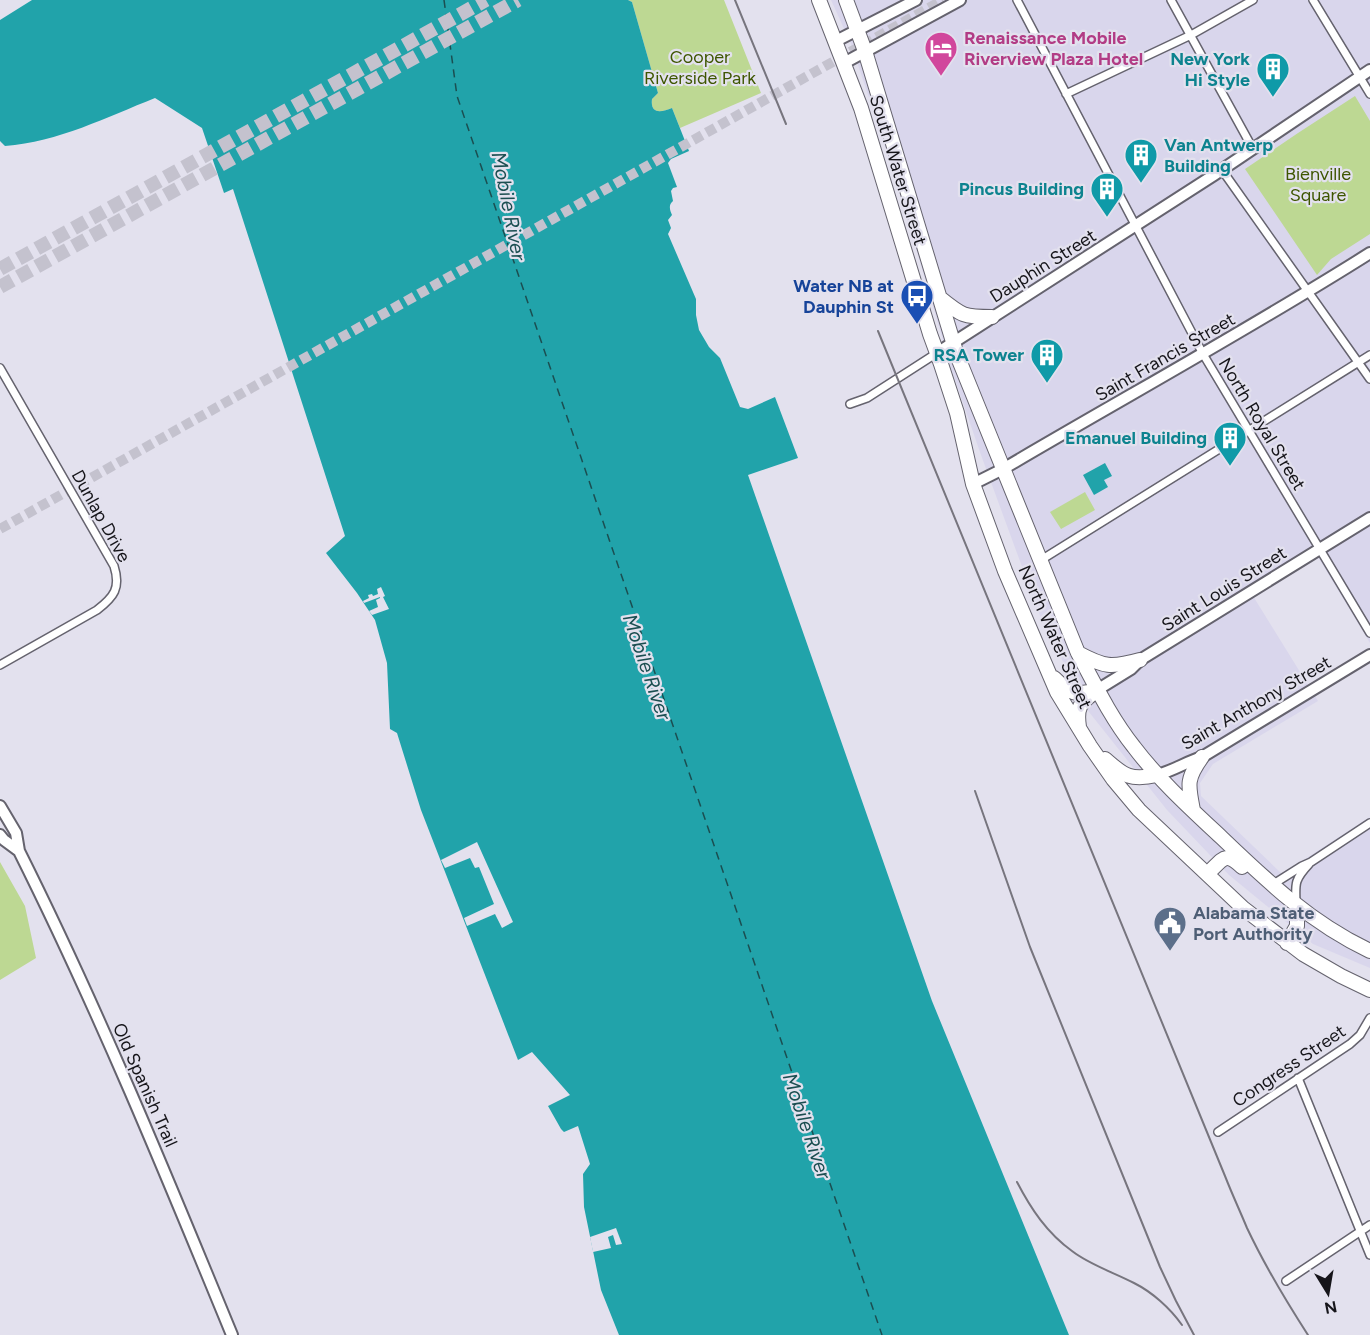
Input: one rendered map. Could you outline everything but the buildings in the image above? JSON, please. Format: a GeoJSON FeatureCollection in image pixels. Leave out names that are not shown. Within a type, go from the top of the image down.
{"type":"FeatureCollection","features":[{"type":"Feature","properties":{"kind":"highway","name":"South Water Street"},"geometry":{"type":"LineString","coordinates":[[819,0],[861,108],[937,353]]}},
{"type":"Feature","properties":{"kind":"highway","name":"South Water Street"},"geometry":{"type":"LineString","coordinates":[[846,0],[865,51],[953,342]]}},
{"type":"Feature","properties":{"kind":"highway"},"geometry":{"type":"LineString","coordinates":[[939,297],[966,316],[992,317]]}},
{"type":"Feature","properties":{"kind":"highway","name":"North Water Street"},"geometry":{"type":"LineString","coordinates":[[953,342],[1078,653],[1111,714],[1157,775],[1272,885],[1335,933],[1370,951]]}},
{"type":"Feature","properties":{"kind":"highway","name":"North Water Street"},"geometry":{"type":"LineString","coordinates":[[937,353],[957,412],[973,484],[1005,571],[1047,671],[1080,732],[1113,779],[1139,810],[1243,908],[1304,954],[1370,990]]}},
{"type":"Feature","properties":{"kind":"highway"},"geometry":{"type":"LineString","coordinates":[[1078,653],[1110,666],[1140,660]]}},
{"type":"Feature","properties":{"kind":"highway"},"geometry":{"type":"LineString","coordinates":[[1047,671],[1069,691],[1078,694],[1097,690]]}},
{"type":"Feature","properties":{"kind":"highway"},"geometry":{"type":"LineString","coordinates":[[1080,732],[1079,708],[1083,701],[1097,690]]}},
{"type":"Feature","properties":{"kind":"highway"},"geometry":{"type":"LineString","coordinates":[[1090,746],[1120,772],[1144,778],[1157,775]]}},
{"type":"Feature","properties":{"kind":"highway"},"geometry":{"type":"LineString","coordinates":[[1193,810],[1189,788],[1190,777],[1192,769],[1202,757]]}},
{"type":"Feature","properties":{"kind":"highway"},"geometry":{"type":"LineString","coordinates":[[1207,874],[1223,860],[1231,858],[1255,879],[1272,885]]}},
{"type":"Feature","properties":{"kind":"highway"},"geometry":{"type":"LineString","coordinates":[[1287,943],[1297,926],[1297,906]]}},
{"type":"Feature","properties":{"kind":"street"},"geometry":{"type":"LineString","coordinates":[[836,41],[916,0]]}},
{"type":"Feature","properties":{"kind":"street"},"geometry":{"type":"LineString","coordinates":[[844,63],[960,0]]}},
{"type":"Feature","properties":{"kind":"street","name":"North Royal Street"},"geometry":{"type":"LineString","coordinates":[[1017,0],[1203,354],[1370,633]]}},
{"type":"Feature","properties":{"kind":"street"},"geometry":{"type":"LineString","coordinates":[[1171,0],[1253,149]]}},
{"type":"Feature","properties":{"kind":"street"},"geometry":{"type":"LineString","coordinates":[[1066,94],[1191,35],[1253,0]]}},
{"type":"Feature","properties":{"kind":"street"},"geometry":{"type":"LineString","coordinates":[[1313,0],[1370,94]]}},
{"type":"Feature","properties":{"kind":"street","name":"Dauphin Street"},"geometry":{"type":"LineString","coordinates":[[850,404],[867,398],[1136,226],[1370,70]]}},
{"type":"Feature","properties":{"kind":"street"},"geometry":{"type":"LineString","coordinates":[[1222,170],[1370,379]]}},
{"type":"Feature","properties":{"kind":"street","name":"Saint Francis Street"},"geometry":{"type":"LineString","coordinates":[[973,484],[1203,354],[1370,253]]}},
{"type":"Feature","properties":{"kind":"street"},"geometry":{"type":"LineString","coordinates":[[1041,560],[1370,355]]}},
{"type":"Feature","properties":{"kind":"street","name":"Dunlap Drive"},"geometry":{"type":"LineString","coordinates":[[0,369],[114,566],[117,576],[117,585],[113,594],[97,610],[0,665]]}},
{"type":"Feature","properties":{"kind":"street","name":"Saint Louis Street"},"geometry":{"type":"LineString","coordinates":[[1097,690],[1131,669],[1140,660],[1370,518]]}},
{"type":"Feature","properties":{"kind":"street","name":"Saint Anthony Street"},"geometry":{"type":"LineString","coordinates":[[1157,775],[1169,772],[1187,761],[1202,757],[1370,655]]}},
{"type":"Feature","properties":{"kind":"street","name":"Old Spanish Trail"},"geometry":{"type":"LineString","coordinates":[[0,806],[16,833],[20,851],[107,1038],[232,1335]]}},
{"type":"Feature","properties":{"kind":"street"},"geometry":{"type":"LineString","coordinates":[[1272,885],[1370,823]]}},
{"type":"Feature","properties":{"kind":"street","name":"Old Spanish Trail"},"geometry":{"type":"LineString","coordinates":[[0,835],[20,851]]}},
{"type":"Feature","properties":{"kind":"street"},"geometry":{"type":"LineString","coordinates":[[1297,906],[1295,885],[1297,878],[1311,862]]}},
{"type":"Feature","properties":{"kind":"street"},"geometry":{"type":"LineString","coordinates":[[1356,944],[1370,958]]}},
{"type":"Feature","properties":{"kind":"street","name":"Congress Street"},"geometry":{"type":"LineString","coordinates":[[1218,1132],[1350,1044],[1360,1035],[1370,1018]]}},
{"type":"Feature","properties":{"kind":"street"},"geometry":{"type":"LineString","coordinates":[[1298,1078],[1370,1255]]}},
{"type":"Feature","properties":{"kind":"street"},"geometry":{"type":"LineString","coordinates":[[1286,1281],[1370,1225]]}},
{"type":"Feature","properties":{"kind":"shaded area"},"geometry":{"type":"Polygon","coordinates":[[[831,0],[1370,0],[1370,359],[1366,362],[1370,368],[1370,643],[1318,557],[1253,596],[1318,701],[1213,764],[1200,783],[1201,796],[1282,874],[1370,817],[1370,968],[1313,944],[1229,875],[1167,810],[1089,712],[1042,621],[981,455],[951,368],[894,173],[851,44],[831,0]]]}},
{"type":"Feature","properties":{"kind":"green space","name":"Cooper Riverside Park"},"geometry":{"type":"Polygon","coordinates":[[[628,0],[724,0],[761,93],[680,128],[672,108],[658,111],[653,108],[652,99],[658,93],[632,2],[628,0]]]}},
{"type":"Feature","properties":{"kind":"green space","name":"Bienville Square"},"geometry":{"type":"Polygon","coordinates":[[[1355,96],[1370,121],[1370,234],[1331,259],[1317,275],[1245,169],[1355,96]]]}},
{"type":"Feature","properties":{"kind":"green space"},"geometry":{"type":"Polygon","coordinates":[[[1085,492],[1095,510],[1061,529],[1050,512],[1085,492]]]}},
{"type":"Feature","properties":{"kind":"green space"},"geometry":{"type":"Polygon","coordinates":[[[0,862],[25,906],[36,958],[0,980],[0,862]]]}},
{"type":"Feature","properties":{"kind":"water","name":"Mobile River"},"geometry":{"type":"Polygon","coordinates":[[[32,0],[628,0],[632,2],[658,93],[652,99],[653,108],[661,111],[672,108],[689,151],[671,159],[668,163],[677,187],[671,191],[673,201],[670,206],[672,215],[668,220],[671,228],[668,234],[696,299],[699,330],[709,347],[720,358],[740,407],[748,409],[775,397],[798,458],[748,475],[932,1001],[1069,1335],[619,1335],[601,1290],[584,1207],[583,1174],[590,1164],[578,1126],[564,1132],[548,1106],[570,1095],[532,1052],[518,1060],[421,810],[397,733],[390,729],[387,663],[375,620],[326,553],[345,536],[233,189],[224,193],[202,128],[155,98],[63,134],[25,144],[5,146],[0,141],[0,20],[32,0]]]}},
{"type":"Feature","properties":{"kind":"water"},"geometry":{"type":"Polygon","coordinates":[[[1105,463],[1112,476],[1104,480],[1108,487],[1094,495],[1083,475],[1105,463]]]}},
{"type":"Feature","properties":{"kind":"pier"},"geometry":{"type":"Polygon","coordinates":[[[381,587],[389,609],[372,615],[369,611],[378,607],[376,600],[380,597],[364,603],[363,601],[369,598],[368,595],[378,594],[377,589],[381,587]]]}},
{"type":"Feature","properties":{"kind":"pier"},"geometry":{"type":"Polygon","coordinates":[[[477,842],[513,922],[502,928],[495,914],[467,926],[464,918],[494,904],[479,867],[475,868],[470,858],[445,868],[441,860],[477,842]]]}},
{"type":"Feature","properties":{"kind":"pier"},"geometry":{"type":"Polygon","coordinates":[[[616,1228],[622,1244],[616,1245],[613,1235],[608,1237],[611,1248],[593,1252],[590,1237],[616,1228]]]}},
{"type":"Feature","properties":{"kind":"ferry route"},"geometry":{"type":"LineString","coordinates":[[444,0],[457,96],[882,1335]]}},
{"type":"Feature","properties":{"kind":"tunnel"},"geometry":{"type":"LineString","coordinates":[[0,269],[486,0]]}},
{"type":"Feature","properties":{"kind":"tunnel"},"geometry":{"type":"LineString","coordinates":[[0,287],[518,0]]}},
{"type":"Feature","properties":{"kind":"tunnel"},"geometry":{"type":"LineString","coordinates":[[0,529],[943,0]]}},
{"type":"Feature","properties":{"kind":"railway"},"geometry":{"type":"LineString","coordinates":[[735,0],[786,124]]}},
{"type":"Feature","properties":{"kind":"railway"},"geometry":{"type":"LineString","coordinates":[[878,331],[1233,1196],[1261,1256],[1308,1335]]}},
{"type":"Feature","properties":{"kind":"railway"},"geometry":{"type":"LineString","coordinates":[[975,791],[1030,947],[1160,1267],[1194,1335]]}},
{"type":"Feature","properties":{"kind":"railway"},"geometry":{"type":"LineString","coordinates":[[1017,1182],[1040,1220],[1063,1244],[1086,1260],[1147,1291],[1182,1325]]}},
{"type":"Feature","properties":{"kind":"place","name":"Renaissance Mobile Riverview Plaza Hotel"},"geometry":{"type":"Point","coordinates":[941,77]}},
{"type":"Feature","properties":{"kind":"place","name":"New York Hi Style"},"geometry":{"type":"Point","coordinates":[1273,98]}},
{"type":"Feature","properties":{"kind":"place","name":"Van Antwerp Building"},"geometry":{"type":"Point","coordinates":[1141,184]}},
{"type":"Feature","properties":{"kind":"place","name":"Pincus Building"},"geometry":{"type":"Point","coordinates":[1107,218]}},
{"type":"Feature","properties":{"kind":"place","name":"Water NB at Dauphin St"},"geometry":{"type":"Point","coordinates":[917,325]}},
{"type":"Feature","properties":{"kind":"place","name":"RSA Tower"},"geometry":{"type":"Point","coordinates":[1047,384]}},
{"type":"Feature","properties":{"kind":"place","name":"Emanuel Building"},"geometry":{"type":"Point","coordinates":[1230,467]}},
{"type":"Feature","properties":{"kind":"place","name":"Alabama State Port Authority"},"geometry":{"type":"Point","coordinates":[1170,952]}}]}
